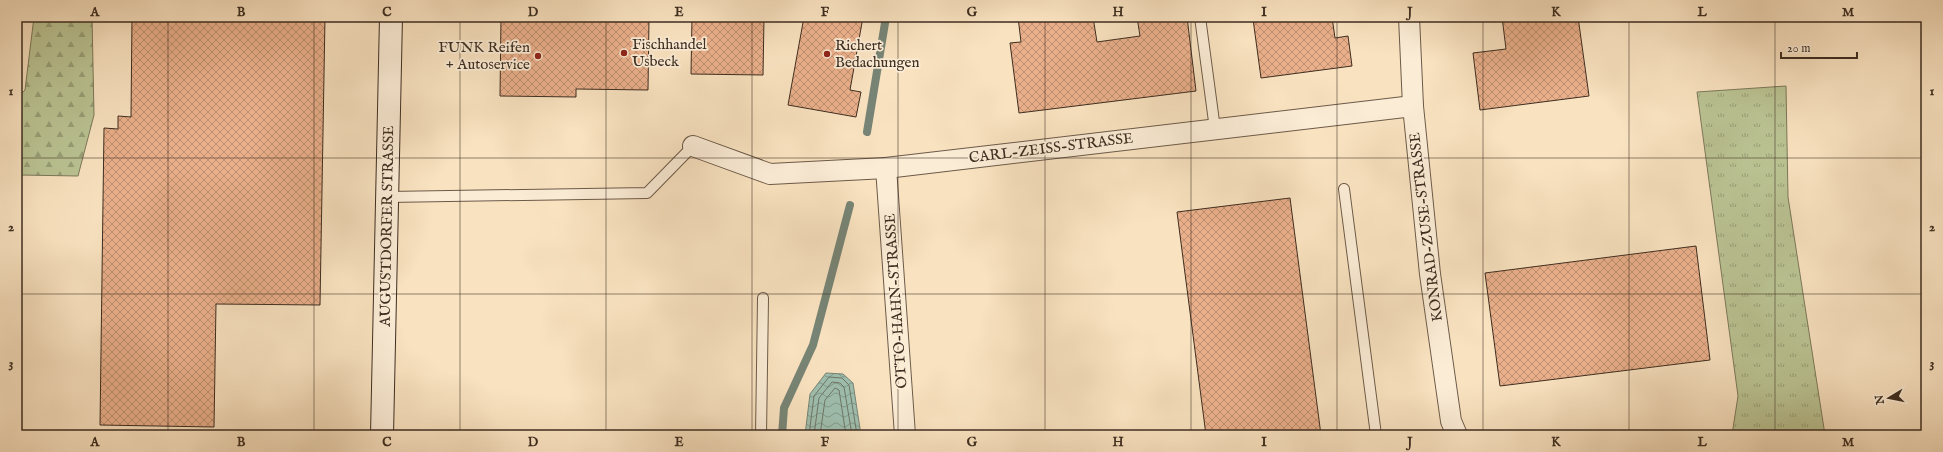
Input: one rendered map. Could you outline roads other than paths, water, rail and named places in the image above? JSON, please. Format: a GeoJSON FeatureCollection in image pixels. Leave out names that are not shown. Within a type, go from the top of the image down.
{"type":"FeatureCollection","features":[{"type":"Feature","properties":{"kind":"main road","name":"AUGUSTDORFER STRASSE"},"geometry":{"type":"LineString","coordinates":[[382,435],[391,17]]}},
{"type":"Feature","properties":{"kind":"street","name":"KONRAD-ZUSE-STRASSE"},"geometry":{"type":"LineString","coordinates":[[1409,17],[1412,106],[1430,274],[1451,421],[1457,435]]}},
{"type":"Feature","properties":{"kind":"street","name":"CARL-ZEISS-STRASSE"},"geometry":{"type":"LineString","coordinates":[[693,146],[770,174],[886,168],[1215,128],[1412,106]]}},
{"type":"Feature","properties":{"kind":"street","name":"OTTO-HAHN-STRASSE"},"geometry":{"type":"LineString","coordinates":[[886,168],[906,435]]}},
{"type":"Feature","properties":{"kind":"lane"},"geometry":{"type":"LineString","coordinates":[[1200,17],[1215,128]]}},
{"type":"Feature","properties":{"kind":"lane"},"geometry":{"type":"LineString","coordinates":[[388,198],[647,193],[693,146]]}},
{"type":"Feature","properties":{"kind":"lane"},"geometry":{"type":"LineString","coordinates":[[1344,189],[1376,435]]}},
{"type":"Feature","properties":{"kind":"lane"},"geometry":{"type":"LineString","coordinates":[[761,435],[763,298]]}},
{"type":"Feature","properties":{"kind":"water"},"geometry":{"type":"Polygon","coordinates":[[[826,373],[843,374],[853,383],[861,435],[805,435],[810,394],[826,373]]]}},
{"type":"Feature","properties":{"kind":"waterway"},"geometry":{"type":"LineString","coordinates":[[867,132],[886,17]]}},
{"type":"Feature","properties":{"kind":"waterway"},"geometry":{"type":"LineString","coordinates":[[782,435],[784,408],[813,345],[850,205]]}},
{"type":"Feature","properties":{"kind":"place","name":"Fischhandel Usbeck"},"geometry":{"type":"Point","coordinates":[624,53]}},
{"type":"Feature","properties":{"kind":"place","name":"Richert Bedachungen"},"geometry":{"type":"Point","coordinates":[827,54]}},
{"type":"Feature","properties":{"kind":"place","name":"FUNK Reifen + Autoservice"},"geometry":{"type":"Point","coordinates":[538,56]}}]}
